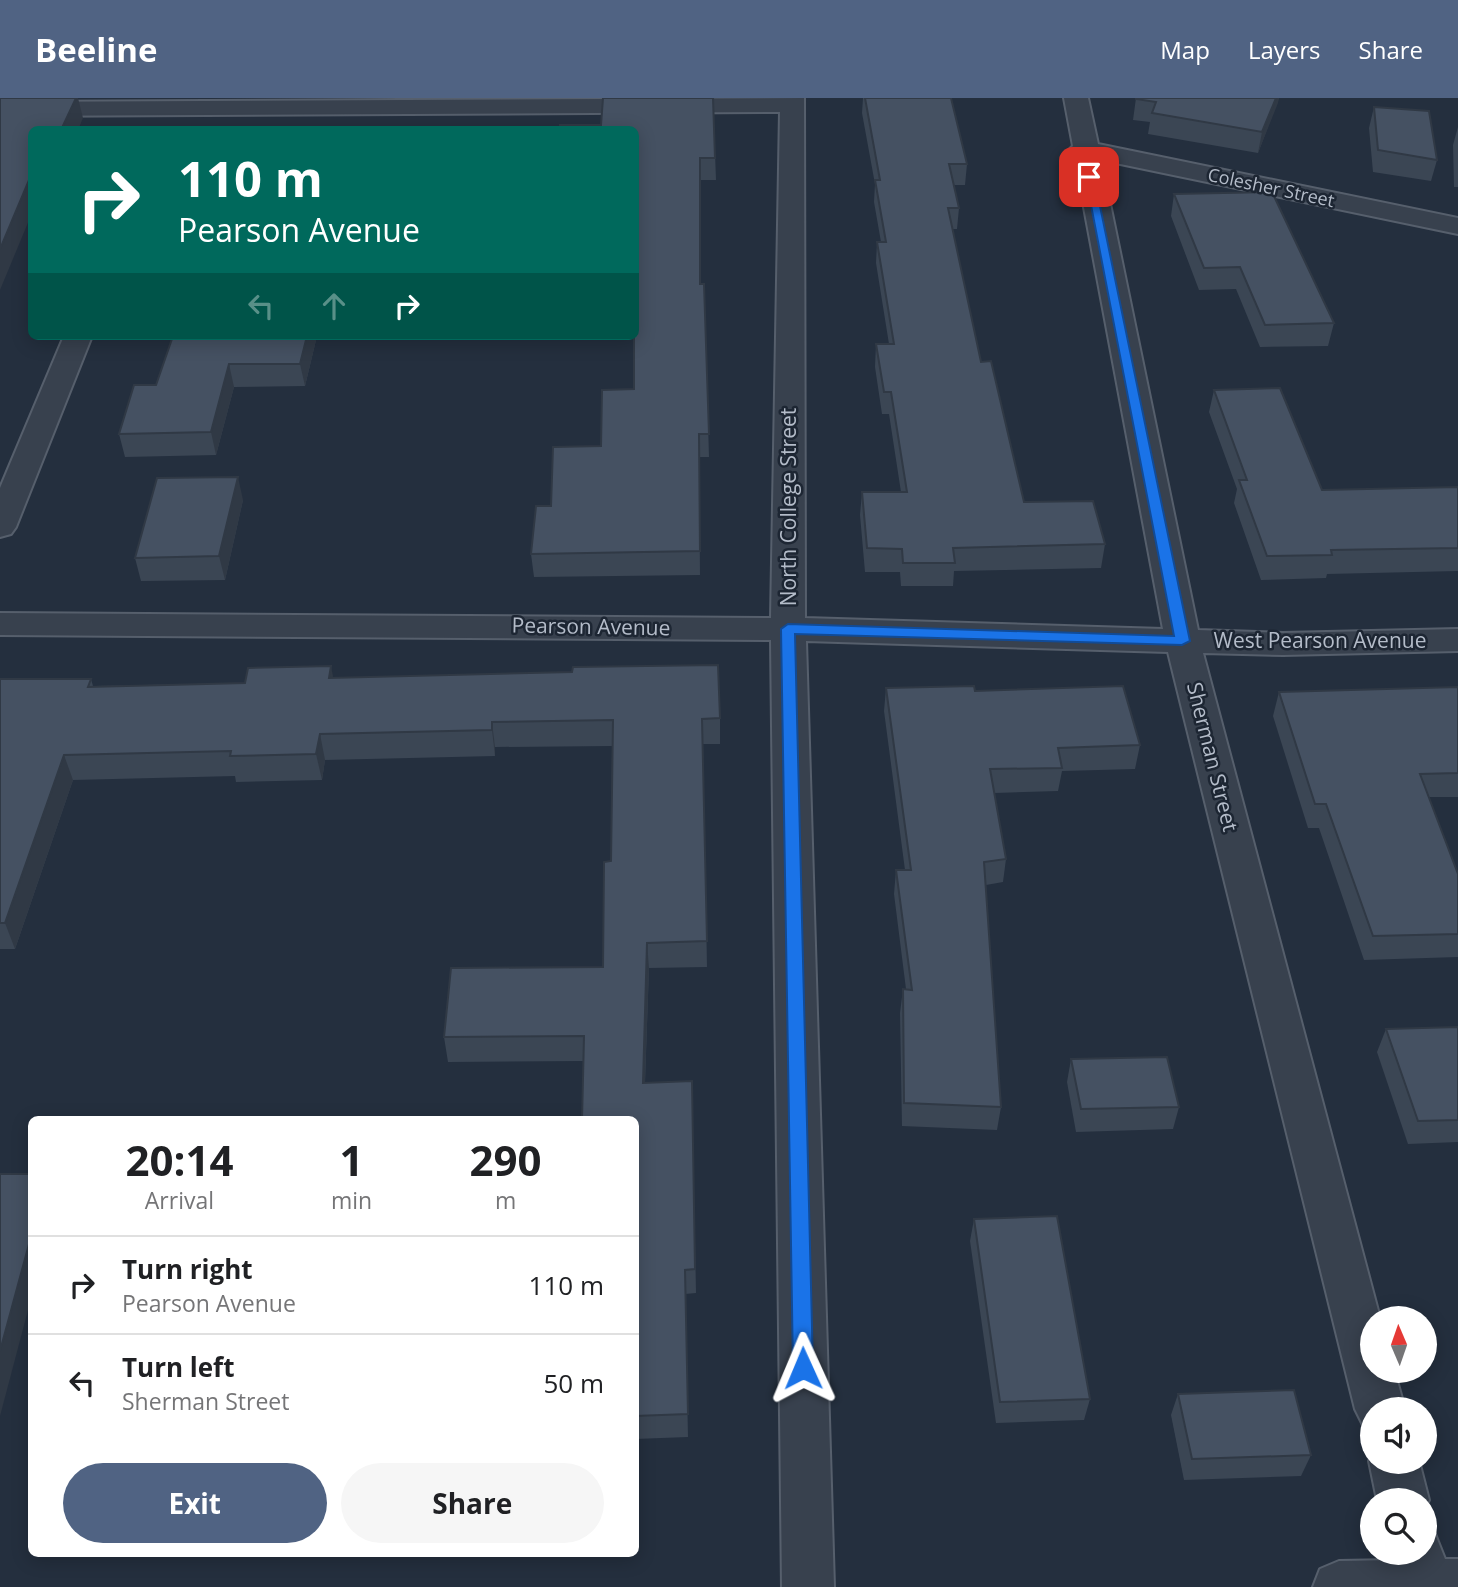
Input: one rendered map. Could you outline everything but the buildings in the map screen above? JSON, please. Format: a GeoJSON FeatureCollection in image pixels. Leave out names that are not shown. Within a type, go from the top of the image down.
{"type":"FeatureCollection","features":[{"type":"Feature","properties":{"kind":"street","name":"Sherman Street"},"geometry":{"type":"LineString","coordinates":[[1076,98],[1083,149],[1182,641],[1377,1397]]}},
{"type":"Feature","properties":{"kind":"street"},"geometry":{"type":"LineString","coordinates":[[0,109],[169,112],[792,101]]}},
{"type":"Feature","properties":{"kind":"street","name":"North College Street"},"geometry":{"type":"LineString","coordinates":[[792,101],[788,629],[808,1587]]}},
{"type":"Feature","properties":{"kind":"street","name":"Colesher Street"},"geometry":{"type":"LineString","coordinates":[[1083,149],[1458,226]]}},
{"type":"Feature","properties":{"kind":"street"},"geometry":{"type":"LineString","coordinates":[[0,527],[76,340]]}},
{"type":"Feature","properties":{"kind":"street","name":"Pearson Avenue"},"geometry":{"type":"LineString","coordinates":[[0,624],[788,629],[1182,641]]}},
{"type":"Feature","properties":{"kind":"street","name":"West Pearson Avenue"},"geometry":{"type":"LineString","coordinates":[[1182,641],[1283,644],[1458,640]]}},
{"type":"Feature","properties":{"kind":"street"},"geometry":{"type":"LineString","coordinates":[[1339,1587],[1432,1578]]}},
{"type":"Feature","properties":{"kind":"route"},"geometry":{"type":"LineString","coordinates":[[803,1368],[788,629],[1182,641],[1089,177]]}}]}
